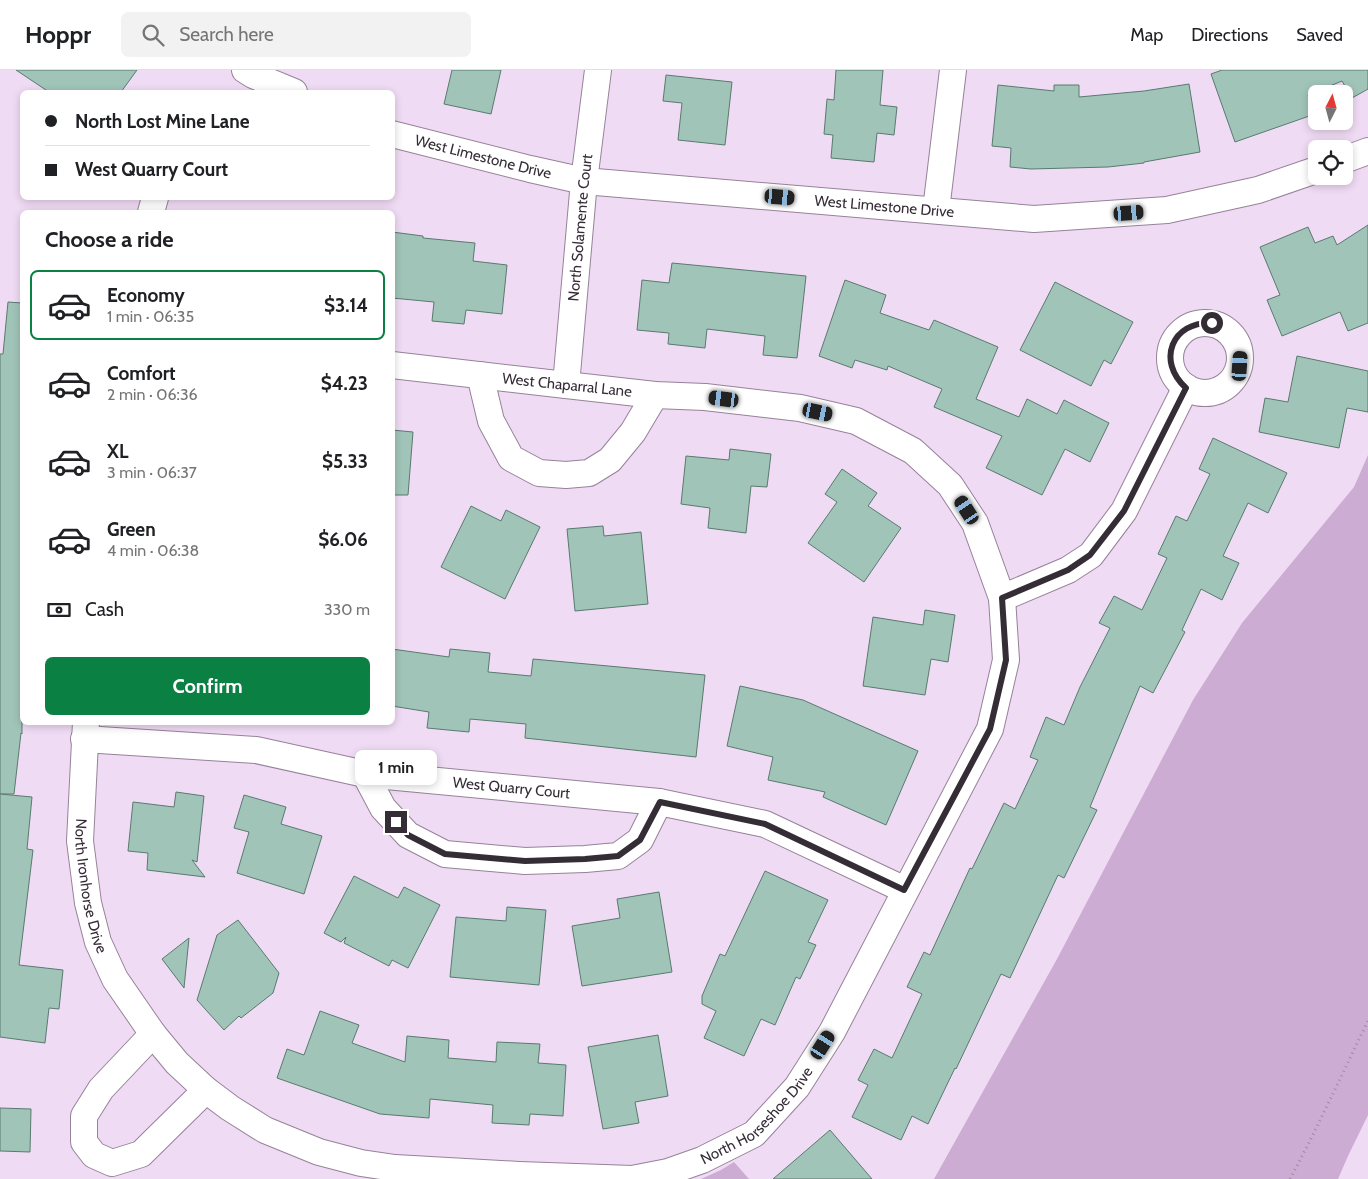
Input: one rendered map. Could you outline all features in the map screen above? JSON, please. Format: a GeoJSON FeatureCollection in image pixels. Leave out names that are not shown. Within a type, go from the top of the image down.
{"type":"FeatureCollection","features":[{"type":"Feature","properties":{"kind":"street"},"geometry":{"type":"LineString","coordinates":[[245,70],[289,90]]}},
{"type":"Feature","properties":{"kind":"street","name":"North Solamente Court"},"geometry":{"type":"LineString","coordinates":[[566,385],[584,181],[598,70]]}},
{"type":"Feature","properties":{"kind":"street"},"geometry":{"type":"LineString","coordinates":[[936,210],[953,70]]}},
{"type":"Feature","properties":{"kind":"street","name":"West Limestone Drive"},"geometry":{"type":"LineString","coordinates":[[395,135],[584,181],[1034,219],[1167,210],[1258,190],[1308,173]]}},
{"type":"Feature","properties":{"kind":"street"},"geometry":{"type":"LineString","coordinates":[[1353,157],[1368,151]]}},
{"type":"Feature","properties":{"kind":"street","name":"West Chaparral Lane"},"geometry":{"type":"LineString","coordinates":[[395,365],[655,395],[705,397],[809,410],[856,420],[913,451],[950,485],[975,523],[1002,598]]}},
{"type":"Feature","properties":{"kind":"street","name":"West Chaparral Lane"},"geometry":{"type":"LineString","coordinates":[[480,376],[491,421],[511,458],[539,473],[589,474],[610,460],[633,432],[655,395]]}},
{"type":"Feature","properties":{"kind":"street"},"geometry":{"type":"LineString","coordinates":[[1002,598],[1068,570],[1090,555],[1124,511],[1186,388]]}},
{"type":"Feature","properties":{"kind":"street","name":"North Horseshoe Drive"},"geometry":{"type":"LineString","coordinates":[[230,1108],[265,1130],[319,1152],[361,1163],[394,1168],[519,1175],[632,1178],[668,1172],[702,1160],[754,1134],[797,1087],[832,1032],[904,890],[990,729],[1006,660],[1002,598]]}},
{"type":"Feature","properties":{"kind":"street","name":"West Quarry Court"},"geometry":{"type":"LineString","coordinates":[[85,731],[256,750],[365,774],[660,802],[765,824],[904,890]]}},
{"type":"Feature","properties":{"kind":"street","name":"North Ironhorse Drive"},"geometry":{"type":"LineString","coordinates":[[85,731],[80,841],[88,904],[98,942],[115,979],[153,1034],[177,1063],[206,1090],[230,1108]]}},
{"type":"Feature","properties":{"kind":"street"},"geometry":{"type":"LineString","coordinates":[[365,774],[383,808],[408,835],[445,854],[525,861],[618,856],[640,840],[660,802]]}},
{"type":"Feature","properties":{"kind":"street"},"geometry":{"type":"LineString","coordinates":[[153,1034],[101,1090],[84,1116],[84,1142],[94,1155],[112,1163],[141,1154],[206,1090]]}},
{"type":"Feature","properties":{"kind":"path"},"geometry":{"type":"LineString","coordinates":[[1290,1179],[1310,1142],[1368,1021]]}},
{"type":"Feature","properties":{"kind":"shaded area"},"geometry":{"type":"Polygon","coordinates":[[[1368,455],[1368,1115],[1338,1179],[934,1179],[1057,959],[1193,700],[1242,623],[1354,487],[1368,455]]]}},
{"type":"Feature","properties":{"kind":"shaded area"},"geometry":{"type":"Polygon","coordinates":[[[734,1162],[749,1179],[701,1179],[721,1170],[734,1162]]]}},
{"type":"Feature","properties":{"kind":"building"},"geometry":{"type":"Polygon","coordinates":[[[16,70],[137,70],[122,90],[46,90],[16,70]]]}},
{"type":"Feature","properties":{"kind":"building"},"geometry":{"type":"Polygon","coordinates":[[[452,70],[501,70],[491,114],[444,104],[452,70]]]}},
{"type":"Feature","properties":{"kind":"building"},"geometry":{"type":"Polygon","coordinates":[[[836,70],[883,70],[880,105],[897,107],[894,135],[877,133],[874,162],[831,158],[833,135],[824,134],[827,99],[834,100],[836,70]]]}},
{"type":"Feature","properties":{"kind":"building"},"geometry":{"type":"Polygon","coordinates":[[[1222,70],[1368,70],[1368,89],[1353,97],[1353,85],[1344,85],[1342,81],[1332,85],[1308,85],[1308,116],[1235,142],[1211,74],[1222,70]]]}},
{"type":"Feature","properties":{"kind":"building"},"geometry":{"type":"Polygon","coordinates":[[[666,75],[732,82],[725,145],[678,140],[682,103],[663,101],[666,75]]]}},
{"type":"Feature","properties":{"kind":"building"},"geometry":{"type":"Polygon","coordinates":[[[1189,84],[1200,152],[1144,163],[1108,167],[1031,169],[1010,167],[1011,148],[992,146],[998,85],[1054,91],[1054,85],[1079,85],[1079,97],[1144,91],[1189,84]]]}},
{"type":"Feature","properties":{"kind":"building"},"geometry":{"type":"Polygon","coordinates":[[[1368,225],[1368,323],[1348,331],[1340,312],[1282,336],[1267,300],[1280,295],[1260,247],[1308,227],[1315,243],[1333,236],[1337,245],[1368,225]]]}},
{"type":"Feature","properties":{"kind":"building"},"geometry":{"type":"Polygon","coordinates":[[[395,232],[423,236],[423,238],[475,243],[473,261],[507,265],[502,314],[466,310],[464,324],[432,321],[434,302],[395,298],[395,232]]]}},
{"type":"Feature","properties":{"kind":"building"},"geometry":{"type":"Polygon","coordinates":[[[672,263],[806,276],[797,358],[763,355],[765,336],[707,329],[705,348],[668,344],[669,333],[637,330],[642,280],[669,283],[672,263]]]}},
{"type":"Feature","properties":{"kind":"building"},"geometry":{"type":"Polygon","coordinates":[[[845,280],[886,295],[880,313],[929,330],[934,320],[998,347],[976,399],[1019,417],[1027,399],[1057,414],[1064,400],[1109,423],[1090,462],[1065,449],[1042,495],[986,468],[1002,436],[934,407],[942,389],[888,366],[887,370],[855,360],[852,368],[819,356],[845,280]]]}},
{"type":"Feature","properties":{"kind":"building"},"geometry":{"type":"Polygon","coordinates":[[[1055,282],[1133,322],[1111,364],[1104,360],[1091,386],[1020,350],[1055,282]]]}},
{"type":"Feature","properties":{"kind":"building"},"geometry":{"type":"Polygon","coordinates":[[[8,302],[20,303],[20,725],[22,725],[22,734],[14,794],[0,794],[0,354],[3,354],[8,302]]]}},
{"type":"Feature","properties":{"kind":"building"},"geometry":{"type":"Polygon","coordinates":[[[1297,356],[1368,371],[1368,412],[1347,408],[1339,448],[1259,432],[1265,398],[1288,402],[1297,356]]]}},
{"type":"Feature","properties":{"kind":"building"},"geometry":{"type":"Polygon","coordinates":[[[395,430],[413,432],[408,495],[395,495],[395,430]]]}},
{"type":"Feature","properties":{"kind":"building"},"geometry":{"type":"Polygon","coordinates":[[[1213,438],[1287,473],[1268,513],[1248,503],[1223,556],[1239,563],[1222,600],[1201,589],[1182,630],[1185,632],[1153,693],[1140,686],[1090,807],[1097,810],[1064,878],[1058,875],[1010,978],[1001,974],[928,1124],[912,1116],[901,1140],[852,1117],[868,1085],[858,1080],[874,1049],[892,1058],[922,994],[907,987],[924,952],[930,955],[970,868],[972,869],[1004,803],[1015,809],[1038,760],[1030,757],[1046,717],[1064,725],[1080,687],[1110,628],[1099,623],[1114,596],[1142,610],[1167,558],[1158,554],[1176,516],[1187,521],[1210,474],[1199,469],[1213,438]]]}},
{"type":"Feature","properties":{"kind":"building"},"geometry":{"type":"Polygon","coordinates":[[[730,449],[771,454],[767,487],[751,486],[746,533],[708,528],[710,508],[681,504],[686,456],[729,460],[730,449]]]}},
{"type":"Feature","properties":{"kind":"building"},"geometry":{"type":"Polygon","coordinates":[[[842,469],[877,493],[868,506],[901,528],[864,582],[808,543],[837,502],[825,494],[842,469]]]}},
{"type":"Feature","properties":{"kind":"building"},"geometry":{"type":"Polygon","coordinates":[[[471,506],[501,521],[506,510],[540,527],[505,599],[441,567],[471,506]]]}},
{"type":"Feature","properties":{"kind":"building"},"geometry":{"type":"Polygon","coordinates":[[[603,526],[604,536],[641,532],[648,604],[575,611],[567,529],[603,526]]]}},
{"type":"Feature","properties":{"kind":"building"},"geometry":{"type":"Polygon","coordinates":[[[925,610],[955,615],[948,662],[931,659],[925,695],[863,686],[873,617],[923,625],[925,610]]]}},
{"type":"Feature","properties":{"kind":"building"},"geometry":{"type":"Polygon","coordinates":[[[395,649],[449,657],[450,649],[490,653],[488,672],[531,676],[533,659],[705,675],[696,757],[525,738],[526,724],[470,719],[469,732],[427,728],[429,712],[395,706],[395,649]]]}},
{"type":"Feature","properties":{"kind":"building"},"geometry":{"type":"Polygon","coordinates":[[[740,686],[803,700],[918,751],[886,825],[823,797],[825,792],[768,780],[773,757],[727,746],[740,686]]]}},
{"type":"Feature","properties":{"kind":"building"},"geometry":{"type":"Polygon","coordinates":[[[176,792],[204,796],[197,862],[192,860],[205,877],[147,870],[148,853],[128,851],[133,802],[174,807],[176,792]]]}},
{"type":"Feature","properties":{"kind":"building"},"geometry":{"type":"Polygon","coordinates":[[[0,794],[32,797],[27,849],[33,850],[19,965],[63,970],[59,1009],[49,1008],[45,1043],[0,1037],[0,794]]]}},
{"type":"Feature","properties":{"kind":"building"},"geometry":{"type":"Polygon","coordinates":[[[244,795],[286,807],[281,824],[322,836],[304,894],[237,873],[249,832],[234,828],[244,795]]]}},
{"type":"Feature","properties":{"kind":"building"},"geometry":{"type":"Polygon","coordinates":[[[765,871],[828,900],[808,942],[816,945],[800,979],[796,977],[775,1025],[761,1019],[744,1056],[704,1038],[716,1011],[702,1004],[702,996],[720,954],[725,956],[765,871]]]}},
{"type":"Feature","properties":{"kind":"building"},"geometry":{"type":"Polygon","coordinates":[[[354,876],[398,898],[404,887],[440,905],[408,968],[392,960],[389,966],[344,943],[346,937],[341,942],[324,933],[354,876]]]}},
{"type":"Feature","properties":{"kind":"building"},"geometry":{"type":"Polygon","coordinates":[[[659,892],[672,972],[582,986],[572,926],[620,918],[617,899],[659,892]]]}},
{"type":"Feature","properties":{"kind":"building"},"geometry":{"type":"Polygon","coordinates":[[[507,907],[546,910],[539,985],[450,977],[456,917],[506,921],[507,907]]]}},
{"type":"Feature","properties":{"kind":"building"},"geometry":{"type":"Polygon","coordinates":[[[238,920],[279,973],[273,993],[241,1018],[239,1016],[224,1030],[197,1000],[217,935],[238,920]]]}},
{"type":"Feature","properties":{"kind":"building"},"geometry":{"type":"Polygon","coordinates":[[[189,938],[184,988],[162,959],[189,938]]]}},
{"type":"Feature","properties":{"kind":"building"},"geometry":{"type":"Polygon","coordinates":[[[320,1011],[359,1025],[352,1043],[405,1062],[407,1036],[449,1040],[448,1058],[496,1062],[497,1042],[540,1044],[538,1063],[566,1065],[563,1116],[530,1114],[529,1125],[492,1123],[493,1105],[430,1099],[429,1118],[380,1114],[277,1078],[287,1049],[304,1055],[320,1011]]]}},
{"type":"Feature","properties":{"kind":"building"},"geometry":{"type":"Polygon","coordinates":[[[658,1035],[668,1096],[635,1102],[639,1123],[603,1129],[588,1047],[658,1035]]]}},
{"type":"Feature","properties":{"kind":"building"},"geometry":{"type":"Polygon","coordinates":[[[0,1108],[31,1109],[30,1152],[0,1151],[0,1108]]]}},
{"type":"Feature","properties":{"kind":"building"},"geometry":{"type":"Polygon","coordinates":[[[830,1130],[872,1179],[773,1179],[830,1130]]]}},
{"type":"Feature","properties":{"kind":"route"},"geometry":{"type":"LineString","coordinates":[[396,822],[408,835],[445,854],[525,861],[585,859],[618,856],[640,840],[660,802],[765,824],[904,890],[990,729],[1006,660],[1002,598],[1068,570],[1090,555],[1124,511],[1186,388],[1178,381],[1170,361],[1171,350],[1175,340],[1191,326],[1212,323]]}}]}
